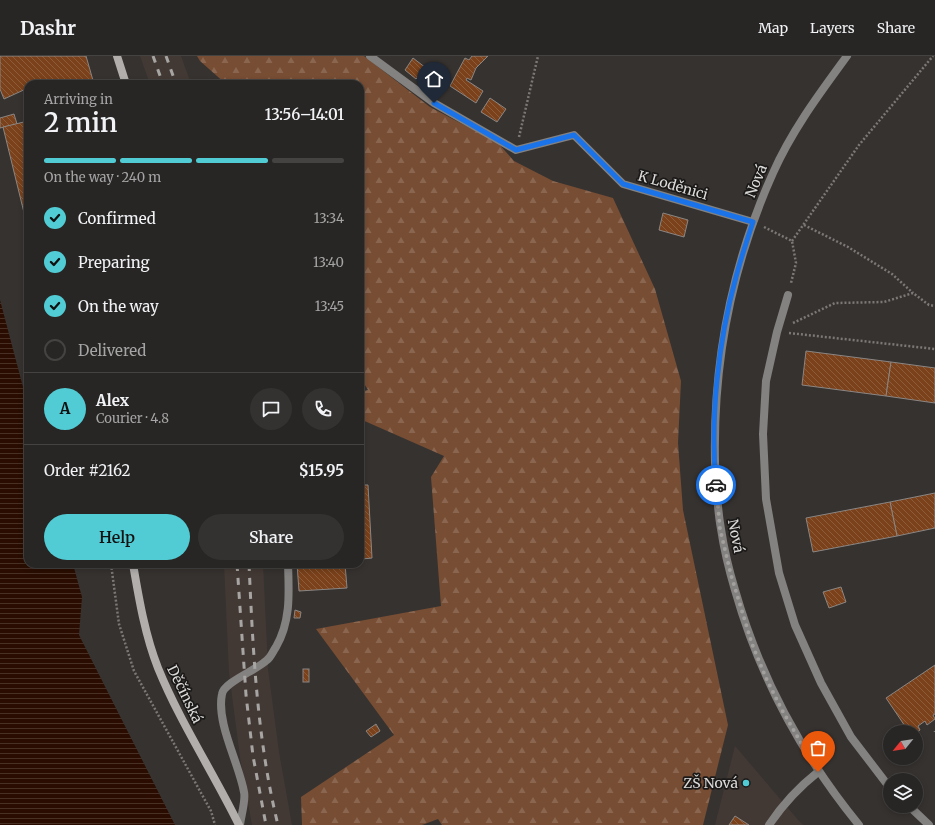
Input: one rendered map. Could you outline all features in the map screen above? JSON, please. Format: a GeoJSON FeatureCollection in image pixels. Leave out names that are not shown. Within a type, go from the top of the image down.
{"type":"FeatureCollection","features":[{"type":"Feature","properties":{"kind":"main road"},"geometry":{"type":"LineString","coordinates":[[117,56],[125,80]]}},
{"type":"Feature","properties":{"kind":"main road","name":"Děčínská"},"geometry":{"type":"LineString","coordinates":[[134,568],[144,622],[157,667],[203,759],[222,791],[239,825]]}},
{"type":"Feature","properties":{"kind":"street"},"geometry":{"type":"LineString","coordinates":[[370,56],[434,103],[516,150]]}},
{"type":"Feature","properties":{"kind":"street","name":"Nová"},"geometry":{"type":"LineString","coordinates":[[847,56],[810,108],[791,138],[774,171],[753,222],[735,278],[724,332],[718,368],[715,443],[716,481],[720,529],[741,611],[755,651],[766,678],[782,710],[818,772],[859,825]]}},
{"type":"Feature","properties":{"kind":"street","name":"K Loděnici"},"geometry":{"type":"LineString","coordinates":[[516,150],[574,135],[623,184],[753,222]]}},
{"type":"Feature","properties":{"kind":"street"},"geometry":{"type":"LineString","coordinates":[[788,295],[777,332],[766,381],[763,434],[766,499],[779,573],[795,625],[821,684],[851,737],[883,779]]}},
{"type":"Feature","properties":{"kind":"street"},"geometry":{"type":"LineString","coordinates":[[239,825],[244,793],[221,712],[222,693],[227,686],[254,670],[268,659],[278,642],[287,619],[289,593],[288,568]]}},
{"type":"Feature","properties":{"kind":"street"},"geometry":{"type":"LineString","coordinates":[[769,825],[780,808],[800,787],[818,772]]}},
{"type":"Feature","properties":{"kind":"street"},"geometry":{"type":"LineString","coordinates":[[916,813],[929,825]]}},
{"type":"Feature","properties":{"kind":"path"},"geometry":{"type":"LineString","coordinates":[[516,150],[538,56]]}},
{"type":"Feature","properties":{"kind":"path"},"geometry":{"type":"LineString","coordinates":[[788,295],[796,263],[792,241],[859,145],[933,56]]}},
{"type":"Feature","properties":{"kind":"path"},"geometry":{"type":"LineString","coordinates":[[753,222],[792,241]]}},
{"type":"Feature","properties":{"kind":"path"},"geometry":{"type":"LineString","coordinates":[[804,225],[848,247],[892,274],[913,294],[929,305],[935,306]]}},
{"type":"Feature","properties":{"kind":"path"},"geometry":{"type":"LineString","coordinates":[[777,332],[835,303],[884,302],[913,294]]}},
{"type":"Feature","properties":{"kind":"path"},"geometry":{"type":"LineString","coordinates":[[777,332],[935,349]]}},
{"type":"Feature","properties":{"kind":"path"},"geometry":{"type":"LineString","coordinates":[[112,568],[119,624],[134,671],[210,810],[215,825]]}},
{"type":"Feature","properties":{"kind":"shaded area"},"geometry":{"type":"Polygon","coordinates":[[[140,56],[181,56],[190,80],[149,80],[140,56]]]}},
{"type":"Feature","properties":{"kind":"shaded area"},"geometry":{"type":"Polygon","coordinates":[[[0,300],[24,391],[24,568],[74,568],[82,597],[79,635],[175,825],[0,825],[0,300]]]}},
{"type":"Feature","properties":{"kind":"shaded area"},"geometry":{"type":"Polygon","coordinates":[[[224,568],[263,568],[268,669],[279,752],[292,825],[252,825],[240,757],[229,672],[224,568]]]}},
{"type":"Feature","properties":{"kind":"shaded area","name":"ZŠ Nová"},"geometry":{"type":"Polygon","coordinates":[[[735,746],[799,821],[803,825],[715,825],[735,746]]]}},
{"type":"Feature","properties":{"kind":"green space"},"geometry":{"type":"Polygon","coordinates":[[[197,56],[364,56],[430,107],[498,143],[514,161],[553,181],[613,198],[655,289],[681,381],[678,443],[683,510],[728,725],[703,825],[442,825],[438,819],[422,825],[302,825],[301,797],[394,735],[316,629],[441,606],[431,477],[444,456],[364,421],[364,391],[368,390],[364,384],[364,80],[221,80],[200,61],[197,56]]]}},
{"type":"Feature","properties":{"kind":"building"},"geometry":{"type":"Polygon","coordinates":[[[0,56],[86,56],[93,80],[24,80],[24,90],[4,99],[0,89],[0,56]]]}},
{"type":"Feature","properties":{"kind":"building"},"geometry":{"type":"Polygon","coordinates":[[[472,56],[488,56],[476,68],[471,80],[467,78],[466,80],[483,91],[476,103],[450,86],[465,58],[469,60],[472,56]]]}},
{"type":"Feature","properties":{"kind":"building"},"geometry":{"type":"Polygon","coordinates":[[[413,58],[426,68],[416,79],[405,70],[413,58]]]}},
{"type":"Feature","properties":{"kind":"building"},"geometry":{"type":"Polygon","coordinates":[[[490,98],[506,109],[497,122],[481,112],[490,98]]]}},
{"type":"Feature","properties":{"kind":"building"},"geometry":{"type":"Polygon","coordinates":[[[14,114],[17,124],[0,128],[0,118],[14,114]]]}},
{"type":"Feature","properties":{"kind":"building"},"geometry":{"type":"Polygon","coordinates":[[[24,122],[24,213],[3,127],[24,122]]]}},
{"type":"Feature","properties":{"kind":"building"},"geometry":{"type":"Polygon","coordinates":[[[663,213],[688,220],[684,237],[659,230],[663,213]]]}},
{"type":"Feature","properties":{"kind":"building"},"geometry":{"type":"Polygon","coordinates":[[[806,351],[891,362],[886,396],[802,385],[806,351]]]}},
{"type":"Feature","properties":{"kind":"building"},"geometry":{"type":"Polygon","coordinates":[[[891,362],[935,368],[935,403],[886,396],[891,362]]]}},
{"type":"Feature","properties":{"kind":"building"},"geometry":{"type":"Polygon","coordinates":[[[364,485],[368,485],[372,558],[364,559],[364,485]]]}},
{"type":"Feature","properties":{"kind":"building"},"geometry":{"type":"Polygon","coordinates":[[[935,493],[935,528],[897,536],[890,502],[935,493]]]}},
{"type":"Feature","properties":{"kind":"building"},"geometry":{"type":"Polygon","coordinates":[[[890,502],[897,536],[813,552],[806,518],[890,502]]]}},
{"type":"Feature","properties":{"kind":"building"},"geometry":{"type":"Polygon","coordinates":[[[297,568],[345,568],[347,588],[299,591],[297,568]]]}},
{"type":"Feature","properties":{"kind":"building"},"geometry":{"type":"Polygon","coordinates":[[[841,587],[846,602],[829,608],[823,592],[841,587]]]}},
{"type":"Feature","properties":{"kind":"building"},"geometry":{"type":"Polygon","coordinates":[[[295,610],[301,612],[300,618],[294,618],[295,610]]]}},
{"type":"Feature","properties":{"kind":"building"},"geometry":{"type":"Polygon","coordinates":[[[935,665],[935,714],[933,715],[935,719],[927,725],[925,721],[919,725],[904,725],[886,698],[935,665]]]}},
{"type":"Feature","properties":{"kind":"building"},"geometry":{"type":"Polygon","coordinates":[[[303,669],[309,669],[309,682],[303,682],[303,669]]]}},
{"type":"Feature","properties":{"kind":"building"},"geometry":{"type":"Polygon","coordinates":[[[376,724],[380,731],[371,737],[366,731],[376,724]]]}},
{"type":"Feature","properties":{"kind":"building"},"geometry":{"type":"Polygon","coordinates":[[[735,816],[749,825],[729,825],[735,816]]]}},
{"type":"Feature","properties":{"kind":"railway"},"geometry":{"type":"LineString","coordinates":[[153,56],[162,80]]}},
{"type":"Feature","properties":{"kind":"railway"},"geometry":{"type":"LineString","coordinates":[[166,56],[175,80]]}},
{"type":"Feature","properties":{"kind":"railway"},"geometry":{"type":"LineString","coordinates":[[237,568],[246,695],[253,756],[266,825]]}},
{"type":"Feature","properties":{"kind":"railway"},"geometry":{"type":"LineString","coordinates":[[249,568],[257,695],[265,761],[278,825]]}},
{"type":"Feature","properties":{"kind":"way so far"},"geometry":{"type":"LineString","coordinates":[[716,485],[720,529],[741,611],[752,644],[766,678],[782,710],[818,772]]}},
{"type":"Feature","properties":{"kind":"place","name":"ZŠ Nová"},"geometry":{"type":"Point","coordinates":[746,783]}},
{"type":"Feature","properties":{"kind":"route"},"geometry":{"type":"LineString","coordinates":[[434,103],[516,150],[574,135],[623,184],[753,222],[735,278],[718,368],[715,430],[716,485]]}}]}
